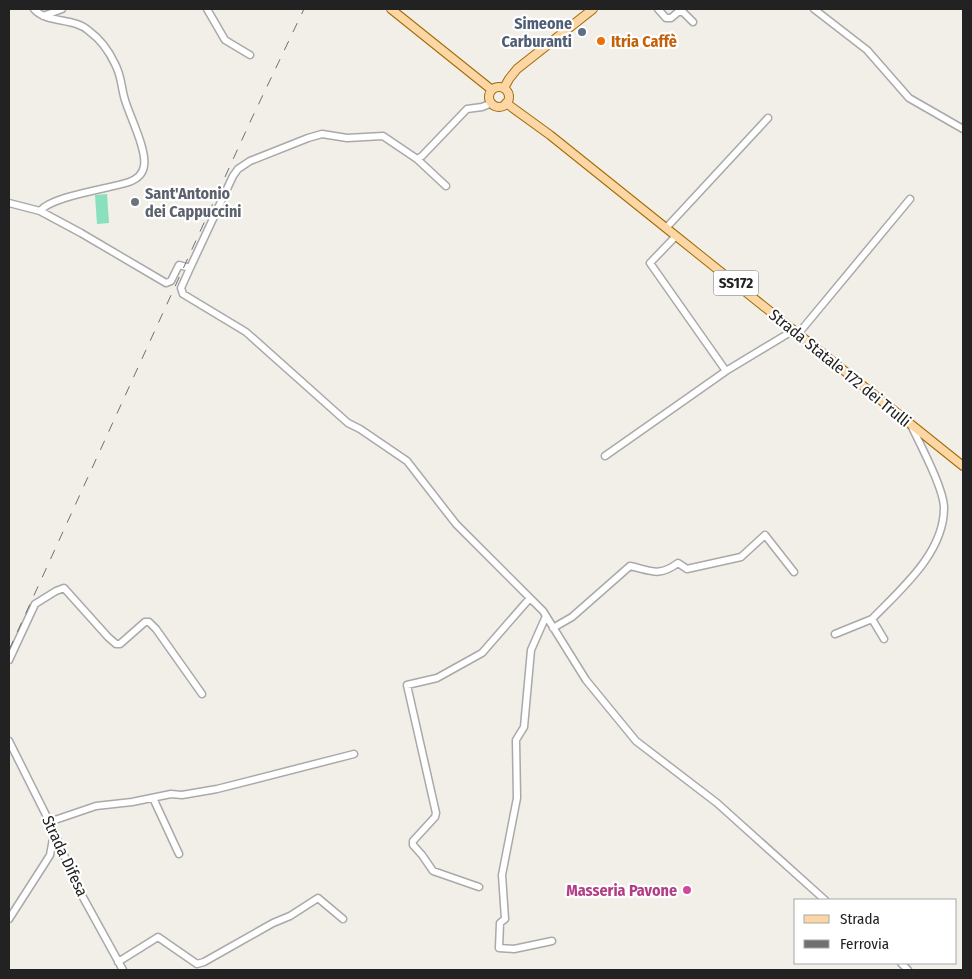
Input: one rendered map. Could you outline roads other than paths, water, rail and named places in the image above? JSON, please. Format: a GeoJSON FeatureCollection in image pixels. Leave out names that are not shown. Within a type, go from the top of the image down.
{"type":"FeatureCollection","features":[{"type":"Feature","properties":{"kind":"main road"},"geometry":{"type":"LineString","coordinates":[[391,9],[492,90]]}},
{"type":"Feature","properties":{"kind":"main road"},"geometry":{"type":"LineString","coordinates":[[504,88],[517,70],[593,9]]}},
{"type":"Feature","properties":{"kind":"main road"},"geometry":{"type":"LineString","coordinates":[[497,87],[504,88],[508,95],[506,103],[500,106],[492,103],[489,95],[492,90],[497,87]]}},
{"type":"Feature","properties":{"kind":"main road","name":"Strada Statale 172 dei Trulli"},"geometry":{"type":"LineString","coordinates":[[506,103],[543,130],[963,466]]}},
{"type":"Feature","properties":{"kind":"street"},"geometry":{"type":"LineString","coordinates":[[34,9],[43,16],[74,22],[83,26],[105,46],[122,80],[124,98],[144,153],[145,164],[143,171],[132,180],[53,202],[40,211]]}},
{"type":"Feature","properties":{"kind":"street"},"geometry":{"type":"LineString","coordinates":[[43,16],[62,9]]}},
{"type":"Feature","properties":{"kind":"street"},"geometry":{"type":"LineString","coordinates":[[207,9],[225,40],[250,55]]}},
{"type":"Feature","properties":{"kind":"street"},"geometry":{"type":"LineString","coordinates":[[658,9],[666,18],[671,18],[678,12],[683,12],[693,22]]}},
{"type":"Feature","properties":{"kind":"street"},"geometry":{"type":"LineString","coordinates":[[814,9],[867,50],[909,98],[963,130]]}},
{"type":"Feature","properties":{"kind":"street"},"geometry":{"type":"LineString","coordinates":[[417,159],[467,109],[482,107],[492,103]]}},
{"type":"Feature","properties":{"kind":"street"},"geometry":{"type":"LineString","coordinates":[[666,228],[768,118]]}},
{"type":"Feature","properties":{"kind":"street"},"geometry":{"type":"LineString","coordinates":[[446,186],[417,159],[383,136],[347,138],[322,134],[250,161],[238,169],[233,176],[181,288],[183,294],[246,332],[348,423],[407,461],[456,524],[546,616],[586,680],[636,741],[717,803],[824,899]]}},
{"type":"Feature","properties":{"kind":"street"},"geometry":{"type":"LineString","coordinates":[[605,456],[726,371],[796,332],[910,199]]}},
{"type":"Feature","properties":{"kind":"street"},"geometry":{"type":"LineString","coordinates":[[9,202],[40,211],[161,281],[171,281],[179,265],[190,268]]}},
{"type":"Feature","properties":{"kind":"street"},"geometry":{"type":"LineString","coordinates":[[676,236],[650,264],[726,371]]}},
{"type":"Feature","properties":{"kind":"street"},"geometry":{"type":"LineString","coordinates":[[835,634],[872,619],[924,563],[941,530],[944,507],[936,480],[911,426]]}},
{"type":"Feature","properties":{"kind":"street"},"geometry":{"type":"LineString","coordinates":[[553,628],[572,617],[630,566],[653,572],[666,572],[678,563],[687,569],[741,557],[765,536],[794,572]]}},
{"type":"Feature","properties":{"kind":"street"},"geometry":{"type":"LineString","coordinates":[[9,660],[35,604],[64,588],[116,644],[120,644],[145,622],[149,622],[202,694]]}},
{"type":"Feature","properties":{"kind":"street"},"geometry":{"type":"LineString","coordinates":[[479,887],[433,871],[422,854],[413,845],[413,841],[436,817],[436,813],[407,685],[437,678],[482,653],[530,598]]}},
{"type":"Feature","properties":{"kind":"street"},"geometry":{"type":"LineString","coordinates":[[546,616],[531,650],[524,727],[516,740],[517,798],[502,875],[505,919],[500,923],[499,948],[514,949],[552,941]]}},
{"type":"Feature","properties":{"kind":"street"},"geometry":{"type":"LineString","coordinates":[[872,619],[884,639]]}},
{"type":"Feature","properties":{"kind":"street","name":"Strada Difesa"},"geometry":{"type":"LineString","coordinates":[[9,741],[49,822],[79,890],[122,970]]}},
{"type":"Feature","properties":{"kind":"street"},"geometry":{"type":"LineString","coordinates":[[49,822],[96,806],[217,789],[354,754]]}},
{"type":"Feature","properties":{"kind":"street"},"geometry":{"type":"LineString","coordinates":[[153,798],[179,854]]}},
{"type":"Feature","properties":{"kind":"street"},"geometry":{"type":"LineString","coordinates":[[9,919],[50,855],[54,833]]}},
{"type":"Feature","properties":{"kind":"street"},"geometry":{"type":"LineString","coordinates":[[50,855],[55,851],[62,850]]}},
{"type":"Feature","properties":{"kind":"street"},"geometry":{"type":"LineString","coordinates":[[118,962],[158,937],[197,964],[204,962],[273,923],[290,916],[318,898],[343,919]]}},
{"type":"Feature","properties":{"kind":"railway"},"geometry":{"type":"LineString","coordinates":[[9,650],[251,120],[304,9]]}},
{"type":"Feature","properties":{"kind":"place","name":"Simeone Carburanti"},"geometry":{"type":"Point","coordinates":[582,32]}},
{"type":"Feature","properties":{"kind":"place","name":"Itria Caffè"},"geometry":{"type":"Point","coordinates":[601,41]}},
{"type":"Feature","properties":{"kind":"place","name":"Sant'Antonio dei Cappuccini"},"geometry":{"type":"Point","coordinates":[135,202]}},
{"type":"Feature","properties":{"kind":"place","name":"Masseria Pavone"},"geometry":{"type":"Point","coordinates":[687,890]}}]}
